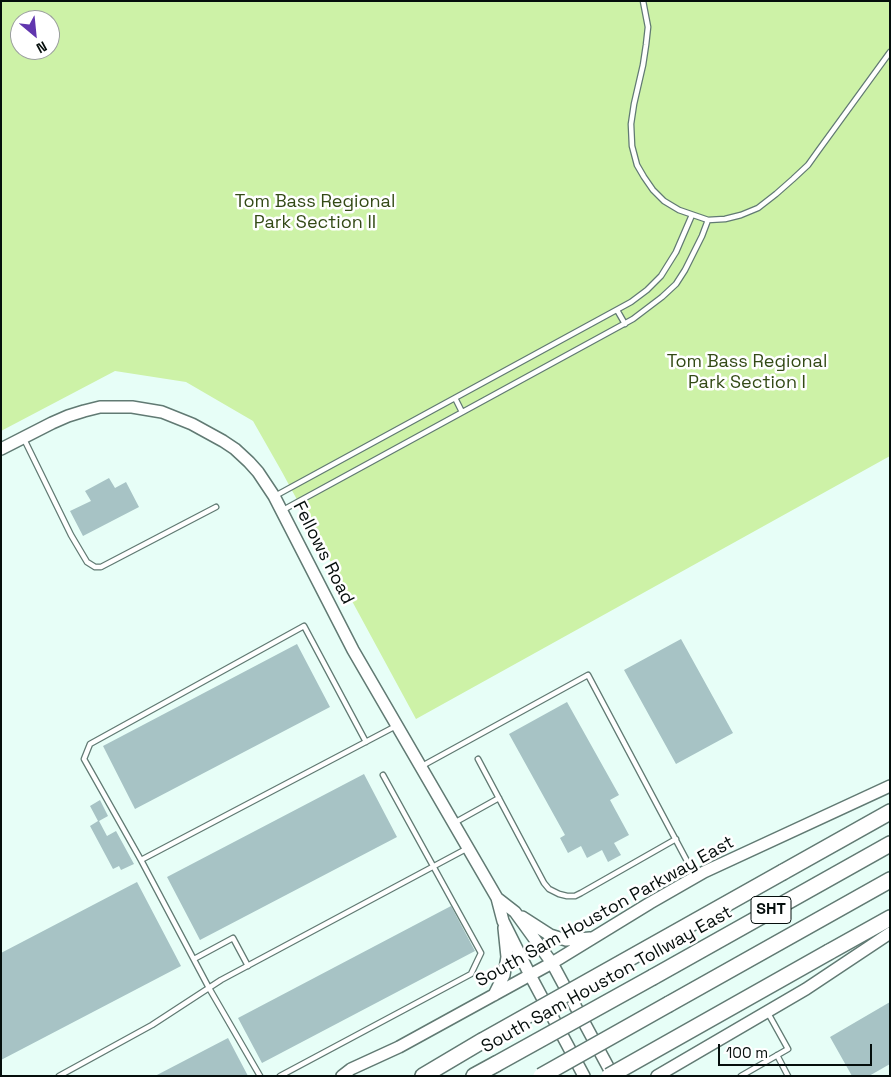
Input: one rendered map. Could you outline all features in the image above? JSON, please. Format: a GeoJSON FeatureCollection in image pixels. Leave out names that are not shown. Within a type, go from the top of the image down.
{"type":"FeatureCollection","features":[{"type":"Feature","properties":{"kind":"highway"},"geometry":{"type":"LineString","coordinates":[[423,1076],[890,812]]}},
{"type":"Feature","properties":{"kind":"highway"},"geometry":{"type":"LineString","coordinates":[[871,855],[890,832]]}},
{"type":"Feature","properties":{"kind":"highway","name":"South Sam Houston Tollway East"},"geometry":{"type":"LineString","coordinates":[[474,1076],[890,844]]}},
{"type":"Feature","properties":{"kind":"highway","name":"SHT"},"geometry":{"type":"LineString","coordinates":[[542,1076],[890,880]]}},
{"type":"Feature","properties":{"kind":"highway"},"geometry":{"type":"LineString","coordinates":[[669,1004],[890,889]]}},
{"type":"Feature","properties":{"kind":"highway"},"geometry":{"type":"LineString","coordinates":[[608,1076],[890,918]]}},
{"type":"Feature","properties":{"kind":"main road","name":"Fellows Road"},"geometry":{"type":"LineString","coordinates":[[1,450],[68,416],[84,411],[118,406],[147,409],[177,417],[223,441],[249,462],[274,496],[353,650],[497,898],[504,921],[530,975],[584,1076]]}},
{"type":"Feature","properties":{"kind":"main road","name":"South Sam Houston Parkway East"},"geometry":{"type":"LineString","coordinates":[[342,1076],[351,1069],[399,1047],[552,963],[696,877],[890,786]]}},
{"type":"Feature","properties":{"kind":"main road","name":"Fellows Road"},"geometry":{"type":"LineString","coordinates":[[497,898],[515,912],[552,963],[613,1076]]}},
{"type":"Feature","properties":{"kind":"main road"},"geometry":{"type":"LineString","coordinates":[[515,912],[550,935],[566,940],[594,937]]}},
{"type":"Feature","properties":{"kind":"main road"},"geometry":{"type":"LineString","coordinates":[[494,995],[504,975],[507,957],[504,921]]}},
{"type":"Feature","properties":{"kind":"main road"},"geometry":{"type":"LineString","coordinates":[[657,1076],[669,1071],[806,989],[890,933]]}},
{"type":"Feature","properties":{"kind":"lane"},"geometry":{"type":"LineString","coordinates":[[643,1],[648,27],[643,65],[631,124],[632,146],[637,165],[653,190],[664,201],[679,210],[708,220],[725,219],[758,208],[793,179],[818,152],[890,52]]}},
{"type":"Feature","properties":{"kind":"lane"},"geometry":{"type":"LineString","coordinates":[[274,496],[631,302],[661,276],[676,252],[692,215]]}},
{"type":"Feature","properties":{"kind":"lane"},"geometry":{"type":"LineString","coordinates":[[282,511],[633,319],[676,284],[702,236],[708,220]]}},
{"type":"Feature","properties":{"kind":"lane"},"geometry":{"type":"LineString","coordinates":[[617,310],[625,324]]}},
{"type":"Feature","properties":{"kind":"lane"},"geometry":{"type":"LineString","coordinates":[[455,398],[462,412]]}},
{"type":"Feature","properties":{"kind":"lane"},"geometry":{"type":"LineString","coordinates":[[23,438],[71,535],[87,562],[95,567],[101,567],[216,507]]}},
{"type":"Feature","properties":{"kind":"lane"},"geometry":{"type":"LineString","coordinates":[[260,1076],[209,988],[141,860],[84,759],[90,744],[304,626],[366,742]]}},
{"type":"Feature","properties":{"kind":"lane"},"geometry":{"type":"LineString","coordinates":[[420,766],[588,675],[696,877]]}},
{"type":"Feature","properties":{"kind":"lane"},"geometry":{"type":"LineString","coordinates":[[141,860],[396,726]]}},
{"type":"Feature","properties":{"kind":"lane"},"geometry":{"type":"LineString","coordinates":[[478,759],[544,883],[549,889],[558,894],[575,896],[676,839]]}},
{"type":"Feature","properties":{"kind":"lane"},"geometry":{"type":"LineString","coordinates":[[280,1076],[471,974],[481,953],[383,775]]}},
{"type":"Feature","properties":{"kind":"lane"},"geometry":{"type":"LineString","coordinates":[[453,823],[499,798]]}},
{"type":"Feature","properties":{"kind":"lane"},"geometry":{"type":"LineString","coordinates":[[59,1076],[152,1025],[221,980],[468,848]]}},
{"type":"Feature","properties":{"kind":"lane"},"geometry":{"type":"LineString","coordinates":[[194,959],[233,938],[248,966]]}},
{"type":"Feature","properties":{"kind":"lane"},"geometry":{"type":"LineString","coordinates":[[741,1076],[788,1048],[767,1012]]}},
{"type":"Feature","properties":{"kind":"lane"},"geometry":{"type":"LineString","coordinates":[[777,1055],[788,1076]]}},
{"type":"Feature","properties":{"kind":"green space"},"geometry":{"type":"Polygon","coordinates":[[[1,1],[890,1],[890,456],[416,719],[253,421],[186,382],[115,371],[1,431],[1,1]]]}},
{"type":"Feature","properties":{"kind":"building"},"geometry":{"type":"Polygon","coordinates":[[[109,478],[115,488],[126,482],[139,507],[83,536],[70,511],[91,501],[85,491],[109,478]]]}},
{"type":"Feature","properties":{"kind":"building"},"geometry":{"type":"Polygon","coordinates":[[[681,639],[733,733],[676,764],[624,670],[681,639]]]}},
{"type":"Feature","properties":{"kind":"building"},"geometry":{"type":"Polygon","coordinates":[[[297,644],[330,707],[135,809],[103,746],[297,644]]]}},
{"type":"Feature","properties":{"kind":"building"},"geometry":{"type":"Polygon","coordinates":[[[567,702],[619,795],[610,800],[629,835],[614,843],[621,855],[608,862],[602,850],[587,858],[581,846],[568,853],[560,838],[565,835],[509,734],[567,702]]]}},
{"type":"Feature","properties":{"kind":"building"},"geometry":{"type":"Polygon","coordinates":[[[364,774],[397,837],[200,940],[167,877],[364,774]]]}},
{"type":"Feature","properties":{"kind":"building"},"geometry":{"type":"Polygon","coordinates":[[[100,800],[108,816],[99,821],[107,836],[116,831],[134,864],[121,870],[119,866],[113,869],[90,826],[98,821],[90,806],[100,800]]]}},
{"type":"Feature","properties":{"kind":"building"},"geometry":{"type":"Polygon","coordinates":[[[137,882],[181,966],[1,1060],[1,953],[137,882]]]}},
{"type":"Feature","properties":{"kind":"building"},"geometry":{"type":"Polygon","coordinates":[[[451,906],[475,951],[262,1063],[238,1018],[451,906]]]}},
{"type":"Feature","properties":{"kind":"building"},"geometry":{"type":"Polygon","coordinates":[[[890,1002],[890,1064],[869,1076],[852,1076],[830,1037],[890,1002]]]}},
{"type":"Feature","properties":{"kind":"building"},"geometry":{"type":"Polygon","coordinates":[[[228,1038],[248,1076],[155,1076],[228,1038]]]}},
{"type":"Feature","properties":{"kind":"park label","name":"Tom Bass Regional Park Section II"},"geometry":{"type":"Point","coordinates":[315,212]}},
{"type":"Feature","properties":{"kind":"park label","name":"Tom Bass Regional Park Section I"},"geometry":{"type":"Point","coordinates":[747,372]}}]}
